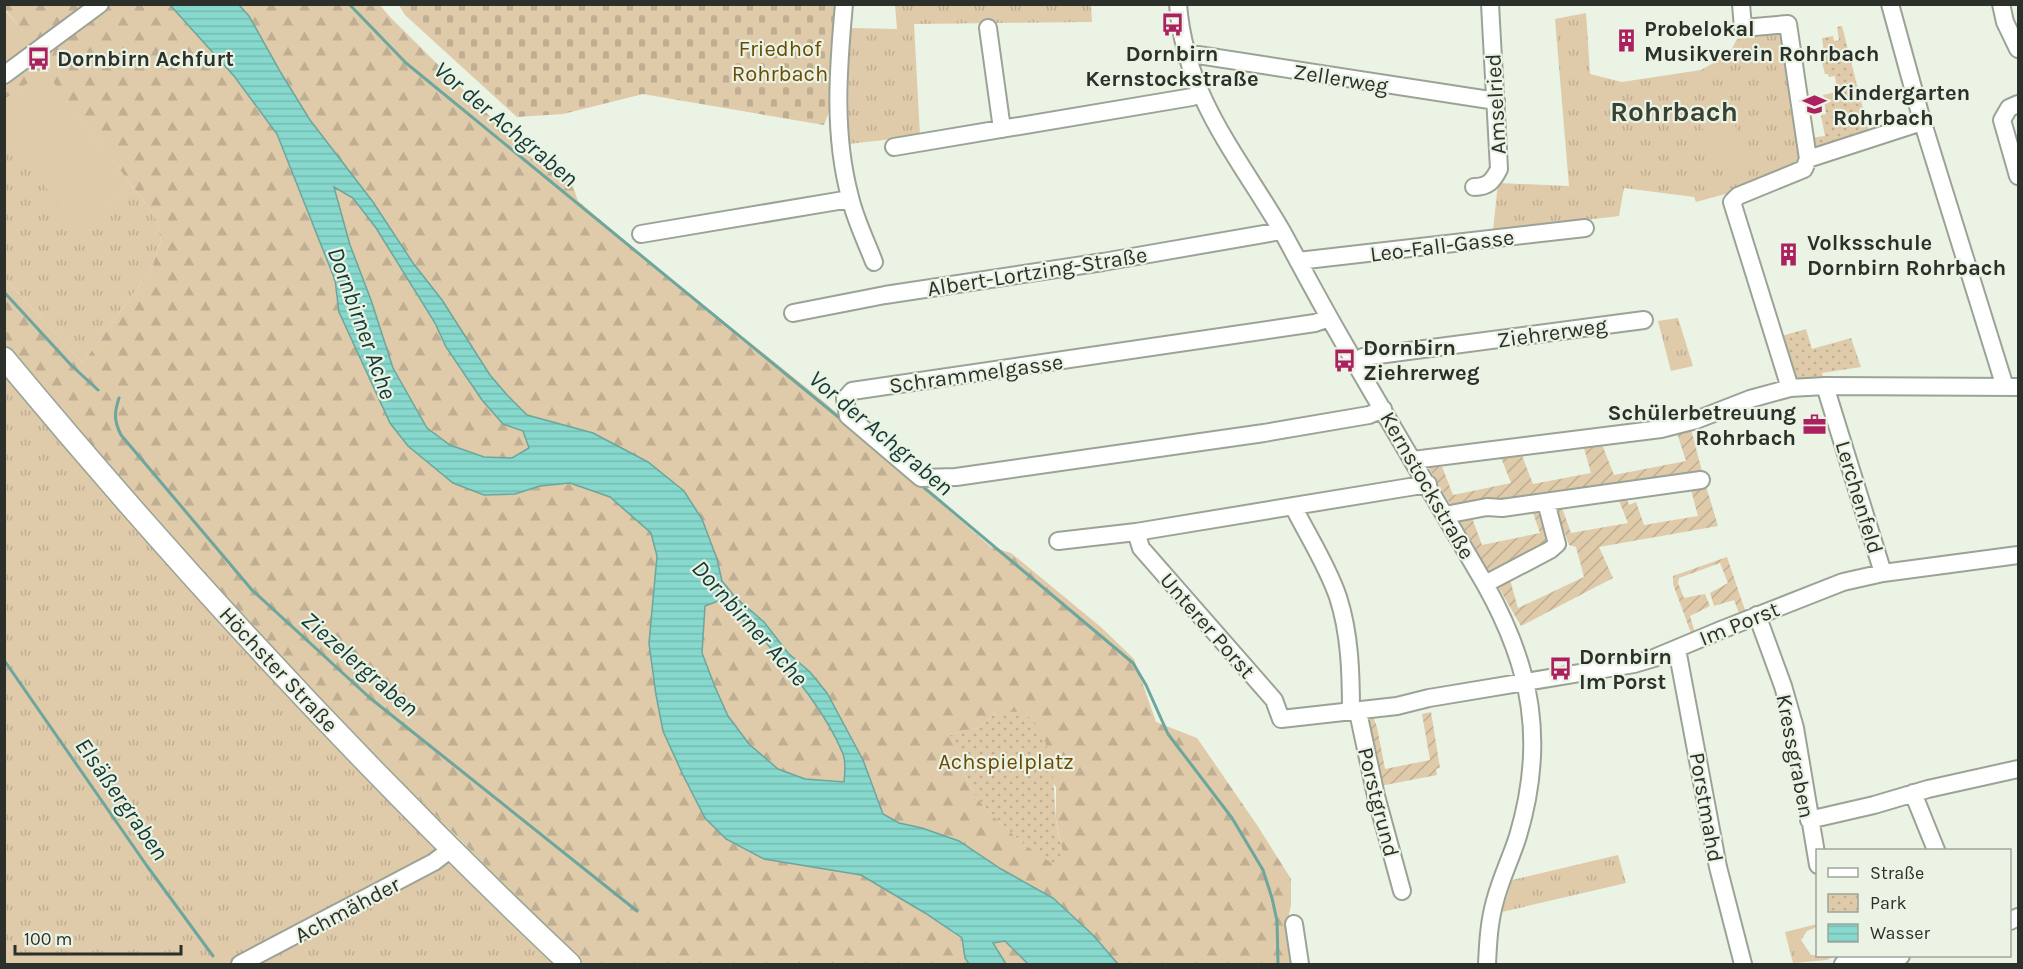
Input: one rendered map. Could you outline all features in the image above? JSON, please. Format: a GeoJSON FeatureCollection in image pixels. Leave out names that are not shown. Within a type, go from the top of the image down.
{"type":"FeatureCollection","features":[{"type":"Feature","properties":{"kind":"main road","name":"Höchster Straße"},"geometry":{"type":"LineString","coordinates":[[4,358],[136,514],[237,626],[451,849],[570,964]]}},
{"type":"Feature","properties":{"kind":"street"},"geometry":{"type":"LineString","coordinates":[[4,75],[100,4]]}},
{"type":"Feature","properties":{"kind":"street"},"geometry":{"type":"LineString","coordinates":[[844,4],[838,119],[840,152],[850,199],[874,262]]}},
{"type":"Feature","properties":{"kind":"street","name":"Kernstockstraße"},"geometry":{"type":"LineString","coordinates":[[1178,4],[1187,58],[1200,94],[1428,484],[1485,584],[1514,641],[1527,683],[1532,748],[1528,793],[1517,837],[1494,901],[1489,925],[1487,964]]}},
{"type":"Feature","properties":{"kind":"street","name":"Amselried"},"geometry":{"type":"LineString","coordinates":[[1474,188],[1487,186],[1498,169],[1490,4]]}},
{"type":"Feature","properties":{"kind":"street"},"geometry":{"type":"LineString","coordinates":[[1741,4],[1743,28],[1788,24],[1808,159],[1804,169],[1738,196],[1732,202],[1790,388]]}},
{"type":"Feature","properties":{"kind":"street"},"geometry":{"type":"LineString","coordinates":[[1413,460],[1661,429],[1696,420],[1750,399],[1790,388],[1825,386],[2012,387],[1922,122],[1890,4]]}},
{"type":"Feature","properties":{"kind":"street"},"geometry":{"type":"LineString","coordinates":[[2001,4],[2005,22],[2018,49]]}},
{"type":"Feature","properties":{"kind":"street"},"geometry":{"type":"LineString","coordinates":[[988,28],[1002,129]]}},
{"type":"Feature","properties":{"kind":"street","name":"Zellerweg"},"geometry":{"type":"LineString","coordinates":[[1187,58],[1198,55],[1496,101]]}},
{"type":"Feature","properties":{"kind":"street"},"geometry":{"type":"LineString","coordinates":[[894,147],[1200,94]]}},
{"type":"Feature","properties":{"kind":"street"},"geometry":{"type":"LineString","coordinates":[[2019,104],[2009,108],[2002,120],[2019,176]]}},
{"type":"Feature","properties":{"kind":"street"},"geometry":{"type":"LineString","coordinates":[[1808,159],[1922,122]]}},
{"type":"Feature","properties":{"kind":"street"},"geometry":{"type":"LineString","coordinates":[[641,234],[850,199]]}},
{"type":"Feature","properties":{"kind":"street","name":"Leo-Fall-Gasse"},"geometry":{"type":"LineString","coordinates":[[1298,261],[1585,228]]}},
{"type":"Feature","properties":{"kind":"street","name":"Albert-Lortzing-Straße"},"geometry":{"type":"LineString","coordinates":[[794,313],[1281,231]]}},
{"type":"Feature","properties":{"kind":"street","name":"Schrammelgasse"},"geometry":{"type":"LineString","coordinates":[[1329,318],[1315,323],[852,391],[844,399],[848,416],[921,478],[956,477],[1264,433],[1369,415],[1383,408]]}},
{"type":"Feature","properties":{"kind":"street","name":"Ziehrerweg"},"geometry":{"type":"LineString","coordinates":[[1355,362],[1363,357],[1644,320]]}},
{"type":"Feature","properties":{"kind":"street","name":"Lerchenfeld"},"geometry":{"type":"LineString","coordinates":[[1825,386],[1883,573]]}},
{"type":"Feature","properties":{"kind":"street"},"geometry":{"type":"LineString","coordinates":[[1445,515],[1487,507],[1502,508],[1701,480]]}},
{"type":"Feature","properties":{"kind":"street"},"geometry":{"type":"LineString","coordinates":[[1058,541],[1136,532],[1428,484]]}},
{"type":"Feature","properties":{"kind":"street"},"geometry":{"type":"LineString","coordinates":[[1485,584],[1550,550],[1557,544],[1546,502]]}},
{"type":"Feature","properties":{"kind":"street"},"geometry":{"type":"LineString","coordinates":[[1293,506],[1325,567],[1340,606],[1347,635],[1355,712]]}},
{"type":"Feature","properties":{"kind":"street","name":"Unterer Porst"},"geometry":{"type":"LineString","coordinates":[[1136,532],[1141,548],[1274,700],[1281,719]]}},
{"type":"Feature","properties":{"kind":"street","name":"Im Porst"},"geometry":{"type":"LineString","coordinates":[[1281,719],[1355,712],[1634,664],[1677,649],[1842,582],[1883,573],[2019,555]]}},
{"type":"Feature","properties":{"kind":"street","name":"Kressgraben"},"geometry":{"type":"LineString","coordinates":[[1758,615],[1795,728],[1816,855]]}},
{"type":"Feature","properties":{"kind":"street","name":"Porstmahd"},"geometry":{"type":"LineString","coordinates":[[1677,649],[1718,867],[1743,964]]}},
{"type":"Feature","properties":{"kind":"street","name":"Porstgrund"},"geometry":{"type":"LineString","coordinates":[[1355,712],[1401,891]]}},
{"type":"Feature","properties":{"kind":"street"},"geometry":{"type":"LineString","coordinates":[[1809,820],[2019,769]]}},
{"type":"Feature","properties":{"kind":"street"},"geometry":{"type":"LineString","coordinates":[[1914,793],[1936,849]]}},
{"type":"Feature","properties":{"kind":"street","name":"Achmähder"},"geometry":{"type":"LineString","coordinates":[[240,964],[423,867],[451,849]]}},
{"type":"Feature","properties":{"kind":"street"},"geometry":{"type":"LineString","coordinates":[[1294,924],[1300,964]]}},
{"type":"Feature","properties":{"kind":"street"},"geometry":{"type":"LineString","coordinates":[[1844,964],[1894,957]]}},
{"type":"Feature","properties":{"kind":"green space"},"geometry":{"type":"Polygon","coordinates":[[[5,5],[170,5],[234,76],[277,134],[335,280],[339,312],[376,394],[515,494],[540,486],[570,483],[610,497],[651,533],[657,556],[649,643],[656,695],[663,731],[705,818],[764,859],[861,875],[925,913],[962,939],[965,958],[969,964],[587,964],[473,853],[263,640],[71,423],[5,343],[5,279],[83,363],[152,268],[161,240],[155,216],[45,72],[5,99],[4,63],[32,43],[5,9],[5,5]]]}},
{"type":"Feature","properties":{"kind":"green space"},"geometry":{"type":"Polygon","coordinates":[[[239,5],[380,5],[535,161],[553,168],[572,183],[578,201],[656,267],[823,401],[991,547],[1011,553],[1102,628],[1134,659],[1156,722],[1197,738],[1291,879],[1291,905],[1286,927],[1294,964],[1118,964],[1093,935],[1053,898],[1001,869],[959,841],[922,828],[899,823],[883,814],[863,760],[827,693],[810,672],[788,653],[764,622],[735,597],[722,581],[717,559],[684,491],[647,462],[593,433],[527,415],[508,396],[490,375],[442,300],[413,263],[373,202],[310,120],[249,16],[239,5]],[[996,712],[979,728],[961,731],[950,736],[959,752],[964,773],[977,798],[991,814],[1026,846],[1063,856],[1056,819],[1056,787],[996,712]]]}},
{"type":"Feature","properties":{"kind":"green space","name":"Friedhof Rohrbach"},"geometry":{"type":"Polygon","coordinates":[[[399,5],[839,5],[833,101],[824,125],[643,94],[563,114],[517,117],[405,15],[399,5]]]}},
{"type":"Feature","properties":{"kind":"green space"},"geometry":{"type":"Polygon","coordinates":[[[895,5],[1091,5],[1092,22],[914,24],[920,136],[848,144],[849,28],[897,29],[895,5]]]}},
{"type":"Feature","properties":{"kind":"green space"},"geometry":{"type":"Polygon","coordinates":[[[4,9],[33,43],[5,63],[4,63],[4,9]]]}},
{"type":"Feature","properties":{"kind":"green space"},"geometry":{"type":"Polygon","coordinates":[[[1586,13],[1590,74],[1622,82],[1701,70],[1729,54],[1737,39],[1781,34],[1799,164],[1729,193],[1696,202],[1694,197],[1624,188],[1619,216],[1493,231],[1498,183],[1569,186],[1555,19],[1586,13]]]}},
{"type":"Feature","properties":{"kind":"green space"},"geometry":{"type":"Polygon","coordinates":[[[1842,26],[1869,132],[1813,151],[1810,138],[1825,136],[1821,115],[1826,114],[1823,95],[1837,92],[1835,76],[1829,77],[1825,74],[1820,55],[1824,54],[1822,38],[1833,36],[1834,41],[1839,40],[1837,27],[1842,26]]]}},
{"type":"Feature","properties":{"kind":"green space"},"geometry":{"type":"Polygon","coordinates":[[[45,71],[132,186],[74,229],[13,138],[5,144],[5,99],[45,71]]]}},
{"type":"Feature","properties":{"kind":"green space"},"geometry":{"type":"Polygon","coordinates":[[[1729,97],[1743,160],[1712,168],[1697,105],[1729,97]]]}},
{"type":"Feature","properties":{"kind":"green space"},"geometry":{"type":"Polygon","coordinates":[[[13,137],[74,228],[132,186],[155,216],[161,240],[152,268],[83,363],[5,279],[5,144],[13,137]]]}},
{"type":"Feature","properties":{"kind":"green space"},"geometry":{"type":"Polygon","coordinates":[[[334,186],[353,198],[376,228],[435,323],[446,347],[503,424],[523,431],[530,448],[512,458],[484,457],[450,445],[427,428],[393,368],[350,245],[334,186]]]}},
{"type":"Feature","properties":{"kind":"green space"},"geometry":{"type":"Polygon","coordinates":[[[1678,318],[1693,366],[1671,371],[1658,321],[1678,318]]]}},
{"type":"Feature","properties":{"kind":"green space"},"geometry":{"type":"Polygon","coordinates":[[[1806,329],[1812,349],[1851,338],[1861,367],[1822,373],[1824,382],[1791,383],[1778,337],[1806,329]]]}},
{"type":"Feature","properties":{"kind":"green space"},"geometry":{"type":"Polygon","coordinates":[[[4,339],[459,840],[589,964],[5,964],[4,339]]]}},
{"type":"Feature","properties":{"kind":"green space"},"geometry":{"type":"Polygon","coordinates":[[[1691,429],[1703,475],[1452,507],[1427,465],[1441,464],[1453,495],[1511,483],[1500,455],[1521,453],[1533,484],[1591,473],[1583,445],[1601,442],[1614,475],[1686,461],[1677,433],[1691,429]]]}},
{"type":"Feature","properties":{"kind":"green space"},"geometry":{"type":"Polygon","coordinates":[[[1705,483],[1718,526],[1599,547],[1613,578],[1521,626],[1496,583],[1509,576],[1518,608],[1584,577],[1576,547],[1569,545],[1554,503],[1560,502],[1571,533],[1628,523],[1617,496],[1625,494],[1629,505],[1636,502],[1644,525],[1698,516],[1690,486],[1705,483]]]}},
{"type":"Feature","properties":{"kind":"green space"},"geometry":{"type":"Polygon","coordinates":[[[1531,507],[1538,509],[1548,544],[1489,573],[1458,518],[1471,515],[1482,545],[1540,533],[1531,507]]]}},
{"type":"Feature","properties":{"kind":"green space"},"geometry":{"type":"Polygon","coordinates":[[[1727,557],[1745,610],[1739,613],[1734,600],[1714,606],[1710,593],[1728,583],[1720,563],[1679,578],[1678,583],[1684,598],[1705,594],[1710,606],[1690,616],[1695,633],[1691,633],[1673,584],[1673,576],[1727,557]]]}},
{"type":"Feature","properties":{"kind":"green space"},"geometry":{"type":"Polygon","coordinates":[[[718,601],[753,630],[771,649],[790,670],[822,714],[843,754],[844,782],[805,779],[778,769],[749,744],[728,716],[702,652],[705,605],[718,601]]]}},
{"type":"Feature","properties":{"kind":"green space","name":"Achspielplatz"},"geometry":{"type":"Polygon","coordinates":[[[996,712],[1024,714],[1042,733],[1053,777],[1057,828],[1064,855],[1055,864],[1026,846],[977,798],[964,773],[959,752],[949,736],[979,728],[996,712]]]}},
{"type":"Feature","properties":{"kind":"green space"},"geometry":{"type":"Polygon","coordinates":[[[1431,712],[1440,768],[1436,769],[1437,775],[1380,786],[1366,721],[1368,716],[1372,714],[1377,727],[1385,769],[1430,760],[1422,714],[1431,712]]]}},
{"type":"Feature","properties":{"kind":"green space"},"geometry":{"type":"Polygon","coordinates":[[[1618,855],[1626,883],[1502,912],[1512,880],[1618,855]]]}},
{"type":"Feature","properties":{"kind":"green space"},"geometry":{"type":"Polygon","coordinates":[[[1816,924],[1816,927],[1807,931],[1801,940],[1811,955],[1832,957],[1827,960],[1793,963],[1785,932],[1816,924]]]}},
{"type":"Feature","properties":{"kind":"green space"},"geometry":{"type":"Polygon","coordinates":[[[1006,941],[1028,964],[1006,964],[993,943],[1006,941]]]}},
{"type":"Feature","properties":{"kind":"water","name":"Dornbirner Ache"},"geometry":{"type":"Polygon","coordinates":[[[170,5],[239,5],[249,16],[310,120],[373,202],[413,263],[442,300],[490,375],[527,415],[593,433],[648,462],[684,491],[702,519],[717,559],[722,581],[735,597],[764,622],[788,653],[810,672],[827,693],[863,760],[883,814],[899,823],[922,828],[959,841],[1001,869],[1053,898],[1093,935],[1118,964],[1028,964],[1005,941],[993,943],[1006,964],[969,964],[965,958],[962,938],[861,875],[764,859],[726,839],[705,818],[663,731],[656,695],[649,643],[657,556],[651,533],[610,497],[570,483],[540,486],[515,494],[484,495],[453,483],[408,446],[390,423],[339,312],[335,280],[277,134],[234,76],[170,5]],[[334,187],[350,245],[393,368],[427,428],[450,445],[484,457],[512,458],[529,448],[523,431],[503,424],[482,400],[446,347],[435,323],[376,228],[353,198],[334,187]],[[718,601],[705,606],[702,653],[728,716],[749,744],[778,769],[805,779],[844,782],[843,754],[822,714],[790,670],[771,649],[735,613],[718,601]]]}},
{"type":"Feature","properties":{"kind":"waterway","name":"Vor der Achgraben"},"geometry":{"type":"LineString","coordinates":[[349,4],[406,63],[842,420]]}},
{"type":"Feature","properties":{"kind":"waterway","name":"Ziezelergraben"},"geometry":{"type":"LineString","coordinates":[[4,292],[71,365],[98,390]]}},
{"type":"Feature","properties":{"kind":"waterway","name":"Ziezelergraben"},"geometry":{"type":"LineString","coordinates":[[119,398],[115,417],[121,435],[252,590],[370,698],[637,911]]}},
{"type":"Feature","properties":{"kind":"waterway","name":"Vor der Achgraben"},"geometry":{"type":"LineString","coordinates":[[921,485],[1133,663],[1146,685],[1168,734],[1232,818],[1263,870],[1277,921],[1278,964]]}},
{"type":"Feature","properties":{"kind":"waterway","name":"Elsäßergraben"},"geometry":{"type":"LineString","coordinates":[[4,660],[147,866],[213,956]]}},
{"type":"Feature","properties":{"kind":"place","name":"Dornbirn Kernstockstraße"},"geometry":{"type":"Point","coordinates":[1172,24]}},
{"type":"Feature","properties":{"kind":"place","name":"Probelokal Musikverein Rohrbach"},"geometry":{"type":"Point","coordinates":[1626,41]}},
{"type":"Feature","properties":{"kind":"place","name":"Dornbirn Achfurt"},"geometry":{"type":"Point","coordinates":[39,58]}},
{"type":"Feature","properties":{"kind":"place","name":"Kindergarten Rohrbach"},"geometry":{"type":"Point","coordinates":[1815,105]}},
{"type":"Feature","properties":{"kind":"place","name":"Volksschule Dornbirn Rohrbach"},"geometry":{"type":"Point","coordinates":[1789,255]}},
{"type":"Feature","properties":{"kind":"place","name":"Dornbirn Ziehrerweg"},"geometry":{"type":"Point","coordinates":[1345,360]}},
{"type":"Feature","properties":{"kind":"place","name":"Schülerbetreuung Rohrbach"},"geometry":{"type":"Point","coordinates":[1814,425]}},
{"type":"Feature","properties":{"kind":"place","name":"Dornbirn Im Porst"},"geometry":{"type":"Point","coordinates":[1561,669]}},
{"type":"Feature","properties":{"kind":"district","name":"Rohrbach"},"geometry":{"type":"Point","coordinates":[1674,111]}}]}
